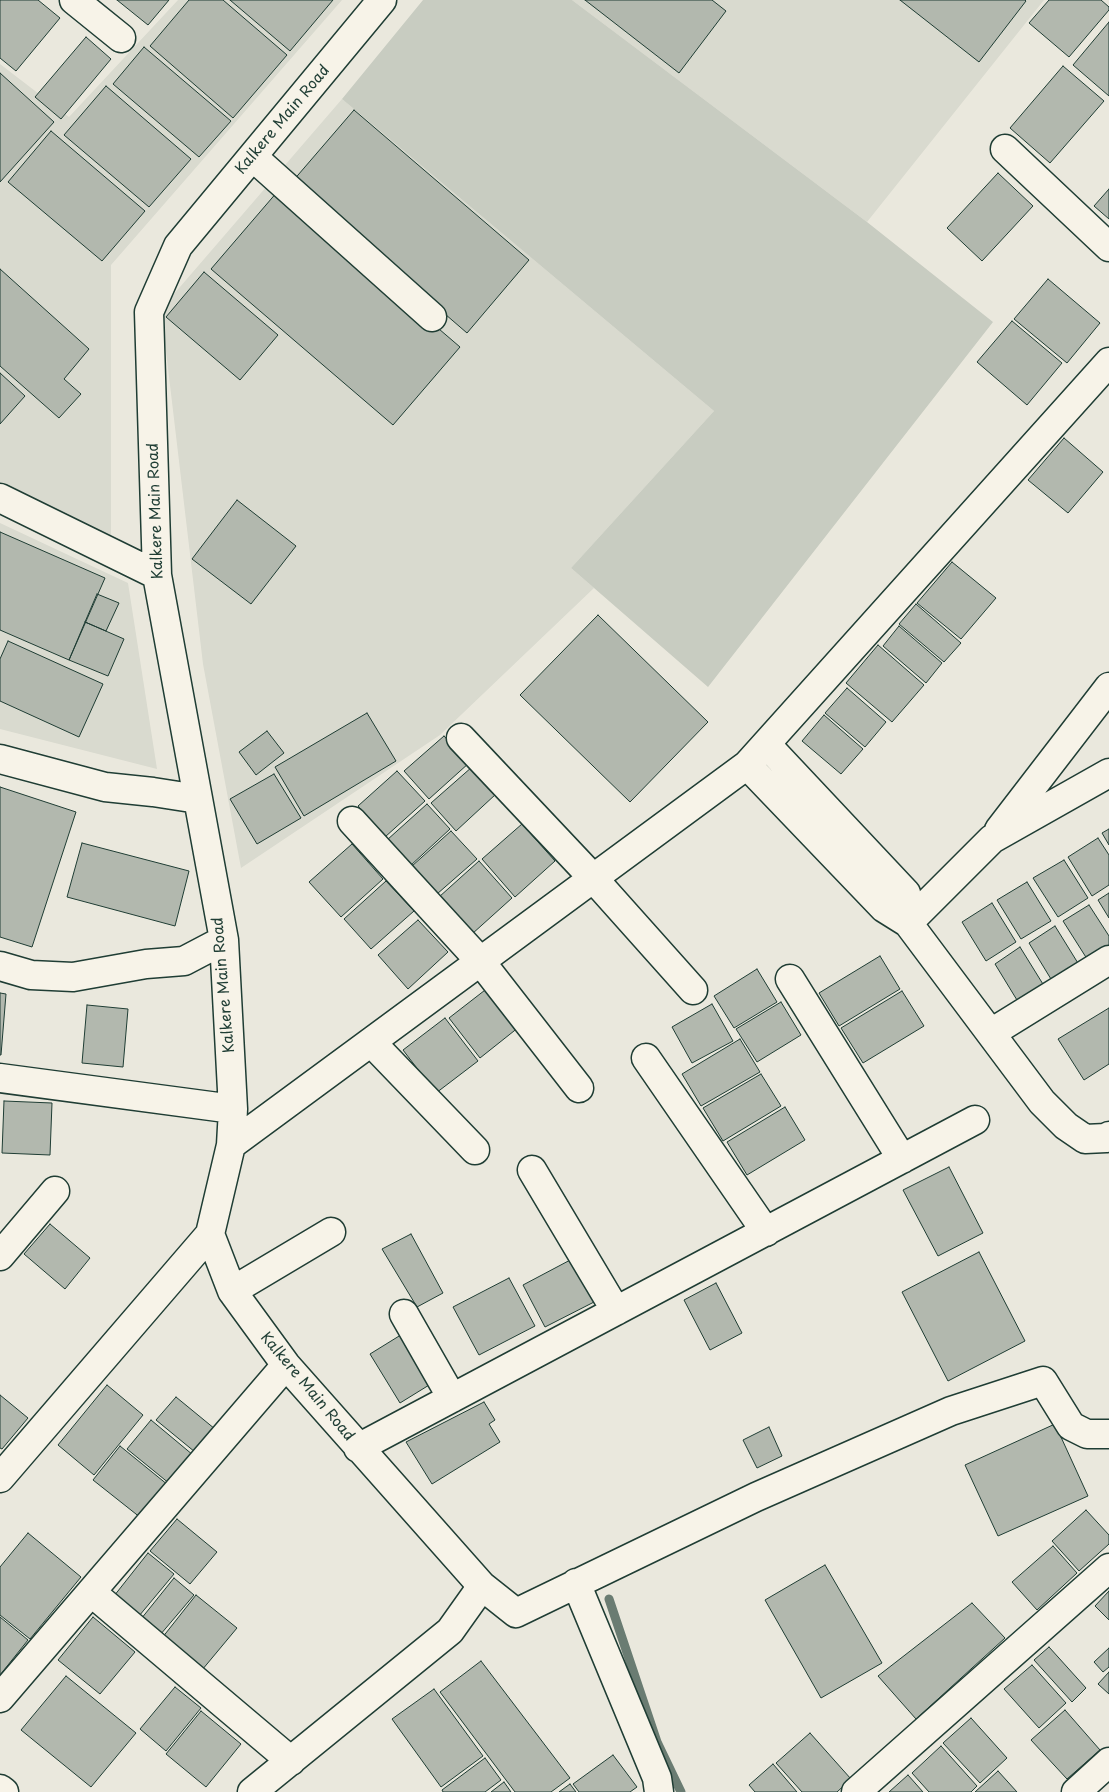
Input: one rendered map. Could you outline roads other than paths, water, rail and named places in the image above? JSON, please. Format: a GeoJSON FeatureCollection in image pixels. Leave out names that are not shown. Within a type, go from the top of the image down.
{"type":"FeatureCollection","features":[{"type":"Feature","properties":{"kind":"street"},"geometry":{"type":"LineString","coordinates":[[74,0],[121,38]]}},
{"type":"Feature","properties":{"kind":"street","name":"Kalkere Main Road"},"geometry":{"type":"LineString","coordinates":[[382,0],[178,246],[149,312],[157,575],[224,940],[233,1109],[231,1145],[210,1234],[232,1291],[286,1366],[482,1586],[516,1613],[576,1583]]}},
{"type":"Feature","properties":{"kind":"street"},"geometry":{"type":"LineString","coordinates":[[1005,149],[1109,248]]}},
{"type":"Feature","properties":{"kind":"street"},"geometry":{"type":"LineString","coordinates":[[253,157],[432,317]]}},
{"type":"Feature","properties":{"kind":"street"},"geometry":{"type":"LineString","coordinates":[[231,1145],[747,765],[1109,362]]}},
{"type":"Feature","properties":{"kind":"street"},"geometry":{"type":"LineString","coordinates":[[0,498],[157,575]]}},
{"type":"Feature","properties":{"kind":"street"},"geometry":{"type":"LineString","coordinates":[[908,923],[992,839],[1109,687]]}},
{"type":"Feature","properties":{"kind":"street"},"geometry":{"type":"LineString","coordinates":[[461,738],[593,878],[693,990]]}},
{"type":"Feature","properties":{"kind":"street"},"geometry":{"type":"LineString","coordinates":[[766,744],[906,893],[908,923]]}},
{"type":"Feature","properties":{"kind":"street"},"geometry":{"type":"LineString","coordinates":[[0,759],[105,787],[198,799]]}},
{"type":"Feature","properties":{"kind":"street"},"geometry":{"type":"LineString","coordinates":[[747,765],[884,908],[908,923],[1042,1102],[1066,1126],[1085,1138],[1106,1138],[1109,1136]]}},
{"type":"Feature","properties":{"kind":"street"},"geometry":{"type":"LineString","coordinates":[[992,839],[1109,773]]}},
{"type":"Feature","properties":{"kind":"street"},"geometry":{"type":"LineString","coordinates":[[352,821],[481,962],[579,1088]]}},
{"type":"Feature","properties":{"kind":"street"},"geometry":{"type":"LineString","coordinates":[[0,966],[31,975],[73,977],[146,964],[184,961],[224,940]]}},
{"type":"Feature","properties":{"kind":"street"},"geometry":{"type":"LineString","coordinates":[[991,1033],[1109,960]]}},
{"type":"Feature","properties":{"kind":"street"},"geometry":{"type":"LineString","coordinates":[[790,979],[902,1159]]}},
{"type":"Feature","properties":{"kind":"street"},"geometry":{"type":"LineString","coordinates":[[371,1042],[475,1150]]}},
{"type":"Feature","properties":{"kind":"street"},"geometry":{"type":"LineString","coordinates":[[646,1058],[766,1232]]}},
{"type":"Feature","properties":{"kind":"street"},"geometry":{"type":"LineString","coordinates":[[0,1078],[233,1109]]}},
{"type":"Feature","properties":{"kind":"street"},"geometry":{"type":"LineString","coordinates":[[358,1448],[975,1120]]}},
{"type":"Feature","properties":{"kind":"street"},"geometry":{"type":"LineString","coordinates":[[532,1170],[616,1311]]}},
{"type":"Feature","properties":{"kind":"street"},"geometry":{"type":"LineString","coordinates":[[0,1256],[55,1191]]}},
{"type":"Feature","properties":{"kind":"street"},"geometry":{"type":"LineString","coordinates":[[232,1291],[331,1232]]}},
{"type":"Feature","properties":{"kind":"street"},"geometry":{"type":"LineString","coordinates":[[0,1478],[210,1234]]}},
{"type":"Feature","properties":{"kind":"street"},"geometry":{"type":"LineString","coordinates":[[404,1314],[452,1398]]}},
{"type":"Feature","properties":{"kind":"street"},"geometry":{"type":"LineString","coordinates":[[0,1698],[286,1366]]}},
{"type":"Feature","properties":{"kind":"street"},"geometry":{"type":"LineString","coordinates":[[659,1792],[657,1778],[576,1583],[756,1498],[950,1412],[1043,1381],[1071,1426],[1087,1434],[1109,1434]]}},
{"type":"Feature","properties":{"kind":"street"},"geometry":{"type":"LineString","coordinates":[[856,1792],[1109,1568]]}},
{"type":"Feature","properties":{"kind":"street"},"geometry":{"type":"LineString","coordinates":[[252,1792],[450,1631],[482,1586]]}},
{"type":"Feature","properties":{"kind":"street"},"geometry":{"type":"LineString","coordinates":[[91,1592],[291,1761]]}},
{"type":"Feature","properties":{"kind":"street"},"geometry":{"type":"LineString","coordinates":[[1076,1792],[1109,1762]]}},
{"type":"Feature","properties":{"kind":"street"},"geometry":{"type":"LineString","coordinates":[[0,1789],[4,1792]]}},
{"type":"Feature","properties":{"kind":"waterway"},"geometry":{"type":"LineString","coordinates":[[609,1599],[657,1742],[681,1792]]}}]}
